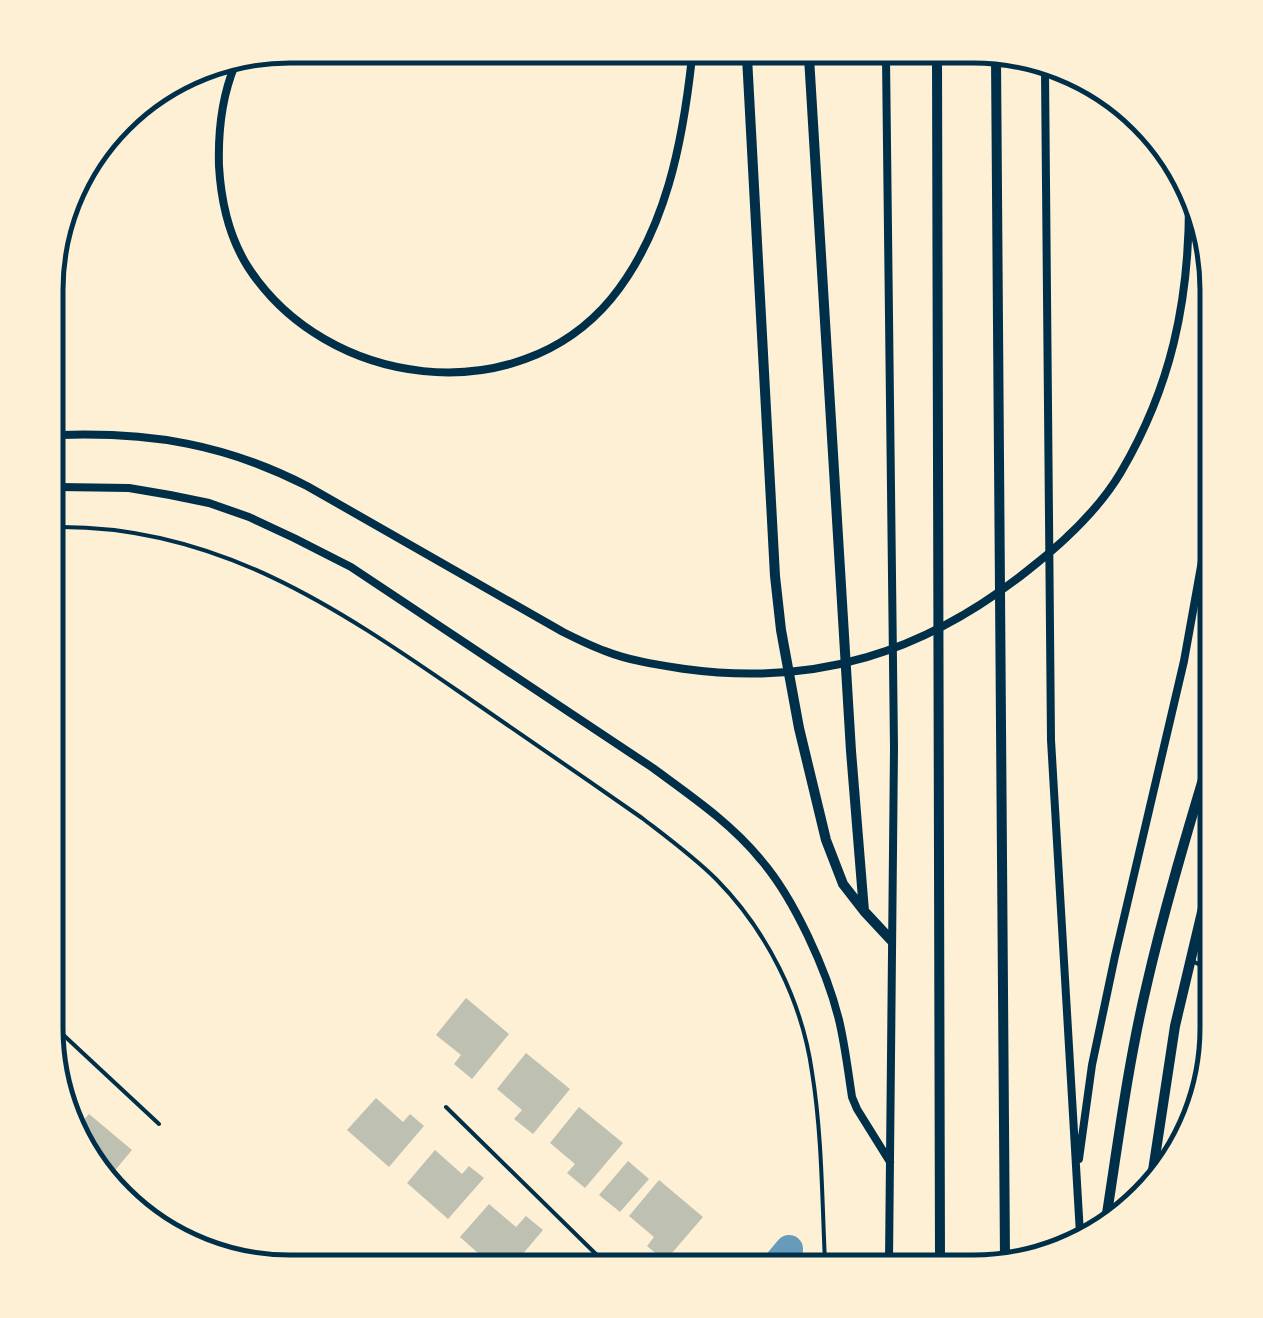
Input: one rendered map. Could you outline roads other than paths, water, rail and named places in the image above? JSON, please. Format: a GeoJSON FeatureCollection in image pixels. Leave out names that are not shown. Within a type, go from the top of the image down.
{"type":"FeatureCollection","features":[{"type":"Feature","properties":{"kind":"main road"},"geometry":{"type":"LineString","coordinates":[[233,71],[222,112],[218,146],[220,184],[226,215],[248,266],[265,290],[286,312],[309,330],[342,349],[364,359],[387,365],[433,372],[471,372],[489,370],[529,358],[563,340],[594,316],[610,300],[623,282],[640,256],[662,206],[679,145],[691,63]]}},
{"type":"Feature","properties":{"kind":"main road"},"geometry":{"type":"LineString","coordinates":[[747,63],[775,576],[798,728],[826,840],[843,884],[864,911],[891,940]]}},
{"type":"Feature","properties":{"kind":"main road"},"geometry":{"type":"LineString","coordinates":[[809,63],[851,751],[864,911]]}},
{"type":"Feature","properties":{"kind":"main road"},"geometry":{"type":"LineString","coordinates":[[886,63],[894,763],[891,940],[889,1255]]}},
{"type":"Feature","properties":{"kind":"main road"},"geometry":{"type":"LineString","coordinates":[[937,63],[939,199],[940,1255]]}},
{"type":"Feature","properties":{"kind":"main road"},"geometry":{"type":"LineString","coordinates":[[996,64],[1005,1253]]}},
{"type":"Feature","properties":{"kind":"main road"},"geometry":{"type":"LineString","coordinates":[[1045,75],[1051,740],[1080,1228]]}},
{"type":"Feature","properties":{"kind":"main road"},"geometry":{"type":"LineString","coordinates":[[63,435],[117,434],[178,441],[240,456],[276,470],[307,486],[528,613],[563,632],[606,652],[670,667],[709,672],[761,674],[808,670],[859,660],[891,651],[937,630],[981,605],[1010,585],[1056,549],[1076,530],[1120,474],[1156,402],[1164,382],[1174,347],[1187,260],[1188,219]]}},
{"type":"Feature","properties":{"kind":"main road"},"geometry":{"type":"LineString","coordinates":[[63,487],[130,488],[170,495],[216,506],[249,518],[294,538],[351,567],[646,763],[694,798],[733,830],[762,860],[780,887],[795,914],[827,980],[838,1019],[852,1097],[857,1109],[890,1162]]}},
{"type":"Feature","properties":{"kind":"main road"},"geometry":{"type":"LineString","coordinates":[[1077,1178],[1092,1065],[1115,956],[1184,661],[1200,568]]}},
{"type":"Feature","properties":{"kind":"main road"},"geometry":{"type":"LineString","coordinates":[[1107,1211],[1126,1091],[1147,982],[1160,928],[1200,787]]}},
{"type":"Feature","properties":{"kind":"main road"},"geometry":{"type":"LineString","coordinates":[[1154,1165],[1175,1026],[1200,917]]}},
{"type":"Feature","properties":{"kind":"street"},"geometry":{"type":"LineString","coordinates":[[63,527],[106,529],[138,533],[169,540],[240,562],[282,581],[376,634],[642,818],[686,852],[717,880],[743,909],[765,942],[790,993],[804,1035],[812,1070],[816,1106],[826,1255]]}},
{"type":"Feature","properties":{"kind":"street"},"geometry":{"type":"LineString","coordinates":[[1190,960],[1200,966]]}},
{"type":"Feature","properties":{"kind":"street"},"geometry":{"type":"LineString","coordinates":[[63,1035],[159,1124]]}},
{"type":"Feature","properties":{"kind":"street"},"geometry":{"type":"LineString","coordinates":[[446,1107],[597,1255]]}},
{"type":"Feature","properties":{"kind":"waterway"},"geometry":{"type":"LineString","coordinates":[[784,1255],[789,1249]]}}]}
